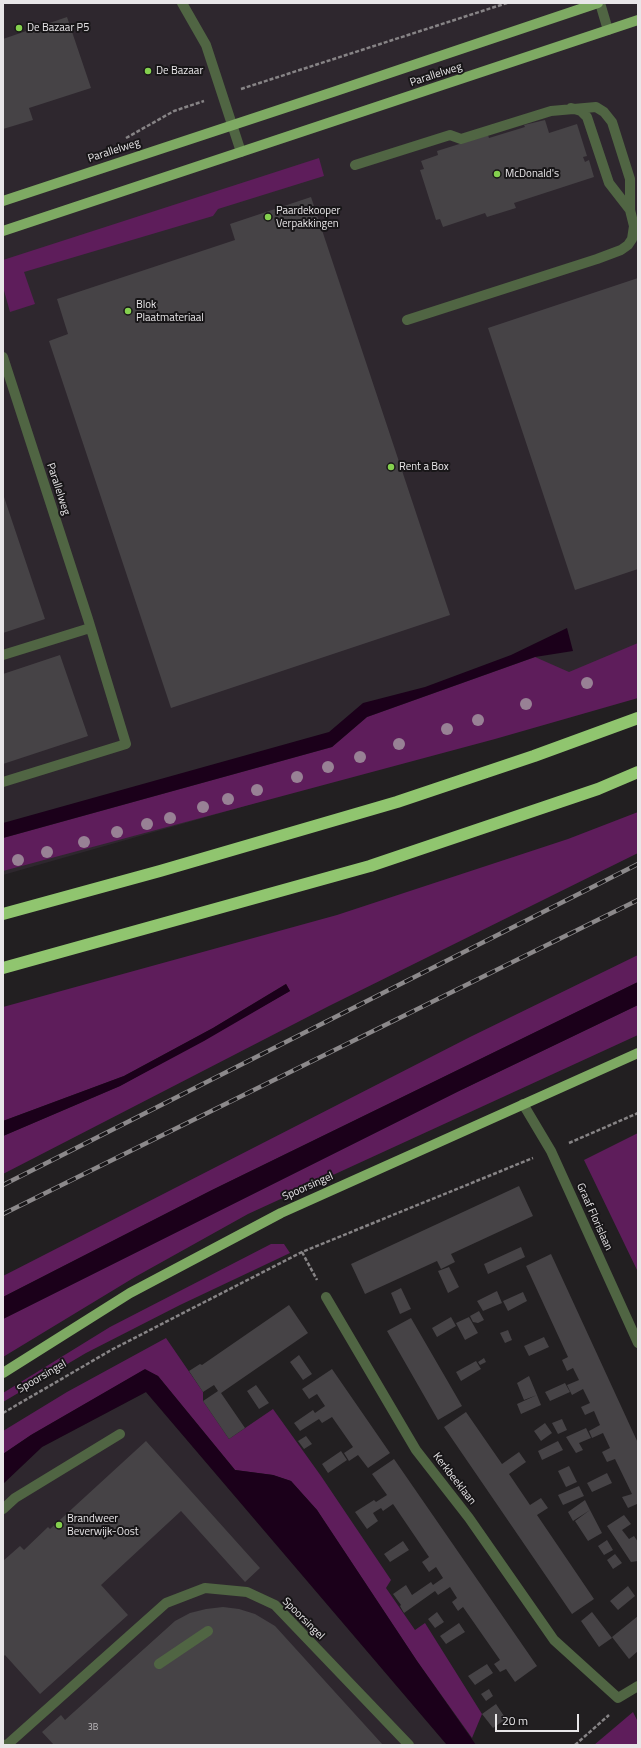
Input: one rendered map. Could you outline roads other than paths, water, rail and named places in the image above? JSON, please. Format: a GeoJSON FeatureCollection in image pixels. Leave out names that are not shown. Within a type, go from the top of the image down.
{"type":"FeatureCollection","features":[{"type":"Feature","properties":{"kind":"highway"},"geometry":{"type":"LineString","coordinates":[[3,914],[160,871],[397,802],[534,756],[638,718]]}},
{"type":"Feature","properties":{"kind":"highway"},"geometry":{"type":"LineString","coordinates":[[3,968],[370,866],[598,789],[638,772]]}},
{"type":"Feature","properties":{"kind":"main road","name":"Parallelweg"},"geometry":{"type":"LineString","coordinates":[[3,201],[599,3]]}},
{"type":"Feature","properties":{"kind":"main road","name":"Parallelweg"},"geometry":{"type":"LineString","coordinates":[[3,231],[638,20]]}},
{"type":"Feature","properties":{"kind":"main road","name":"Spoorsingel"},"geometry":{"type":"LineString","coordinates":[[3,1372],[130,1293],[281,1213],[638,1053]]}},
{"type":"Feature","properties":{"kind":"street"},"geometry":{"type":"LineString","coordinates":[[182,3],[206,45],[221,95],[241,152]]}},
{"type":"Feature","properties":{"kind":"street"},"geometry":{"type":"LineString","coordinates":[[599,3],[608,30]]}},
{"type":"Feature","properties":{"kind":"street"},"geometry":{"type":"LineString","coordinates":[[355,165],[450,135],[461,139],[551,111],[571,108],[596,107],[604,112],[612,122],[630,179],[630,210],[634,226],[632,239],[628,245],[621,250],[575,266],[407,320]]}},
{"type":"Feature","properties":{"kind":"street"},"geometry":{"type":"LineString","coordinates":[[571,108],[581,111],[587,117],[610,183],[630,210]]}},
{"type":"Feature","properties":{"kind":"street","name":"Parallelweg"},"geometry":{"type":"LineString","coordinates":[[3,357],[126,744],[3,782]]}},
{"type":"Feature","properties":{"kind":"street"},"geometry":{"type":"LineString","coordinates":[[3,655],[90,628]]}},
{"type":"Feature","properties":{"kind":"street","name":"Graaf Florislaan"},"geometry":{"type":"LineString","coordinates":[[523,1104],[551,1151],[638,1343]]}},
{"type":"Feature","properties":{"kind":"street","name":"Kerkbeeklaan"},"geometry":{"type":"LineString","coordinates":[[326,1297],[416,1450],[469,1518],[554,1640],[618,1698],[638,1686]]}},
{"type":"Feature","properties":{"kind":"street"},"geometry":{"type":"LineString","coordinates":[[3,1509],[15,1498],[120,1434]]}},
{"type":"Feature","properties":{"kind":"street","name":"Spoorsingel"},"geometry":{"type":"LineString","coordinates":[[6,1743],[166,1603],[205,1588],[246,1592],[275,1605],[409,1745]]}},
{"type":"Feature","properties":{"kind":"street"},"geometry":{"type":"LineString","coordinates":[[159,1664],[208,1631]]}},
{"type":"Feature","properties":{"kind":"railway"},"geometry":{"type":"LineString","coordinates":[[3,1185],[638,864]]}},
{"type":"Feature","properties":{"kind":"railway"},"geometry":{"type":"LineString","coordinates":[[3,1214],[638,900]]}},
{"type":"Feature","properties":{"kind":"place","name":"De Bazaar P5"},"geometry":{"type":"Point","coordinates":[19,28]}},
{"type":"Feature","properties":{"kind":"place","name":"De Bazaar"},"geometry":{"type":"Point","coordinates":[148,71]}},
{"type":"Feature","properties":{"kind":"place","name":"McDonald's"},"geometry":{"type":"Point","coordinates":[497,174]}},
{"type":"Feature","properties":{"kind":"place","name":"Paardekooper Verpakkingen"},"geometry":{"type":"Point","coordinates":[268,217]}},
{"type":"Feature","properties":{"kind":"place","name":"Blok Plaatmateriaal"},"geometry":{"type":"Point","coordinates":[128,311]}},
{"type":"Feature","properties":{"kind":"place","name":"Rent a Box"},"geometry":{"type":"Point","coordinates":[391,467]}},
{"type":"Feature","properties":{"kind":"place","name":"Brandweer Beverwijk-Oost"},"geometry":{"type":"Point","coordinates":[59,1525]}}]}
